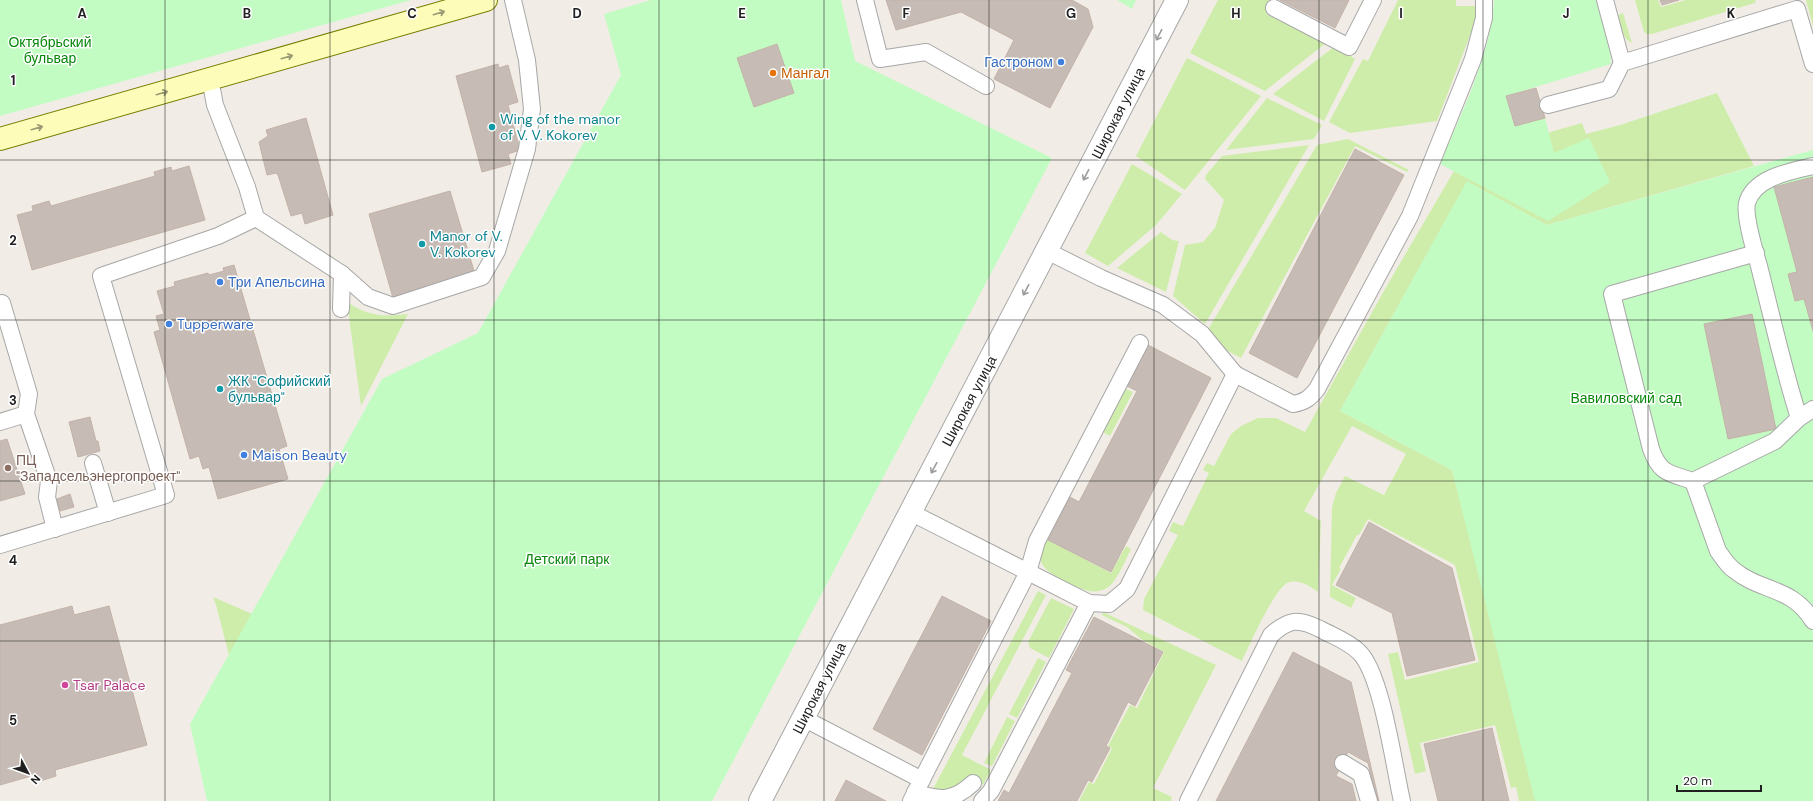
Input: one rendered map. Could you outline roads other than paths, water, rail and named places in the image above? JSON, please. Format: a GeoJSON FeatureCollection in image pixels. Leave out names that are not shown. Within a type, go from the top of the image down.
{"type":"FeatureCollection","features":[{"type":"Feature","properties":{"kind":"street"},"geometry":{"type":"LineString","coordinates":[[0,139],[486,0]]}},
{"type":"Feature","properties":{"kind":"street","name":"Широкая улица"},"geometry":{"type":"LineString","coordinates":[[760,801],[1177,0]]}},
{"type":"Feature","properties":{"kind":"lane"},"geometry":{"type":"LineString","coordinates":[[210,79],[215,105],[247,188],[256,218],[342,274],[368,298],[393,306],[482,277],[497,250],[527,149],[532,109],[527,60],[513,0]]}},
{"type":"Feature","properties":{"kind":"lane"},"geometry":{"type":"LineString","coordinates":[[865,0],[880,59],[926,52],[986,86]]}},
{"type":"Feature","properties":{"kind":"lane"},"geometry":{"type":"LineString","coordinates":[[1274,8],[1349,46],[1373,0]]}},
{"type":"Feature","properties":{"kind":"lane"},"geometry":{"type":"LineString","coordinates":[[1047,251],[1101,278],[1163,305],[1202,334],[1235,374],[1293,404],[1302,403],[1311,397],[1317,389],[1410,216],[1473,59],[1484,18],[1484,0]]}},
{"type":"Feature","properties":{"kind":"lane"},"geometry":{"type":"LineString","coordinates":[[1548,105],[1609,89],[1622,62],[1605,0]]}},
{"type":"Feature","properties":{"kind":"lane"},"geometry":{"type":"LineString","coordinates":[[1622,62],[1797,9],[1813,64]]}},
{"type":"Feature","properties":{"kind":"lane"},"geometry":{"type":"LineString","coordinates":[[1799,418],[1789,386],[1756,253],[1747,203],[1755,191],[1764,182],[1776,175],[1813,166]]}},
{"type":"Feature","properties":{"kind":"lane"},"geometry":{"type":"LineString","coordinates":[[0,545],[166,495],[101,276],[218,236],[256,218]]}},
{"type":"Feature","properties":{"kind":"lane"},"geometry":{"type":"LineString","coordinates":[[1756,253],[1612,294],[1651,449],[1656,462],[1665,472],[1693,482],[1775,441],[1799,418],[1813,409]]}},
{"type":"Feature","properties":{"kind":"lane"},"geometry":{"type":"LineString","coordinates":[[341,309],[342,274]]}},
{"type":"Feature","properties":{"kind":"lane"},"geometry":{"type":"LineString","coordinates":[[1,301],[29,394],[26,414],[49,481],[47,497],[55,529]]}},
{"type":"Feature","properties":{"kind":"lane"},"geometry":{"type":"LineString","coordinates":[[916,791],[1028,572],[1037,542],[1140,343]]}},
{"type":"Feature","properties":{"kind":"lane"},"geometry":{"type":"LineString","coordinates":[[910,512],[1089,603],[1109,604],[1127,589],[1235,374]]}},
{"type":"Feature","properties":{"kind":"lane"},"geometry":{"type":"LineString","coordinates":[[0,422],[26,414]]}},
{"type":"Feature","properties":{"kind":"lane"},"geometry":{"type":"LineString","coordinates":[[92,463],[108,513]]}},
{"type":"Feature","properties":{"kind":"lane"},"geometry":{"type":"LineString","coordinates":[[1693,482],[1718,551],[1725,561],[1734,570],[1744,576],[1795,600],[1805,609],[1813,620]]}},
{"type":"Feature","properties":{"kind":"lane"},"geometry":{"type":"LineString","coordinates":[[982,801],[991,791],[1089,603]]}},
{"type":"Feature","properties":{"kind":"lane"},"geometry":{"type":"LineString","coordinates":[[1188,801],[1190,794],[1271,635],[1282,625],[1294,620],[1308,623],[1348,643],[1360,652],[1370,666],[1381,705],[1402,801]]}},
{"type":"Feature","properties":{"kind":"lane"},"geometry":{"type":"LineString","coordinates":[[803,718],[928,799],[941,801],[954,799],[963,794],[973,783]]}},
{"type":"Feature","properties":{"kind":"lane"},"geometry":{"type":"LineString","coordinates":[[1343,763],[1361,774],[1369,801]]}},
{"type":"Feature","properties":{"kind":"place","name":"Гастроном"},"geometry":{"type":"Point","coordinates":[1061,62]}},
{"type":"Feature","properties":{"kind":"place","name":"Мангал"},"geometry":{"type":"Point","coordinates":[773,73]}},
{"type":"Feature","properties":{"kind":"place","name":"Wing of the manor of V. V. Kokorev"},"geometry":{"type":"Point","coordinates":[492,127]}},
{"type":"Feature","properties":{"kind":"place","name":"Manor of V. V. Kokorev"},"geometry":{"type":"Point","coordinates":[422,244]}},
{"type":"Feature","properties":{"kind":"place","name":"Три Апельсина"},"geometry":{"type":"Point","coordinates":[220,282]}},
{"type":"Feature","properties":{"kind":"place","name":"Tupperware"},"geometry":{"type":"Point","coordinates":[169,324]}},
{"type":"Feature","properties":{"kind":"place","name":"ЖК \"Софийский бульвар\""},"geometry":{"type":"Point","coordinates":[220,389]}},
{"type":"Feature","properties":{"kind":"place","name":"Maison Beauty"},"geometry":{"type":"Point","coordinates":[244,455]}},
{"type":"Feature","properties":{"kind":"place","name":"ПЦ \"Западсельэнергопроект\""},"geometry":{"type":"Point","coordinates":[8,468]}},
{"type":"Feature","properties":{"kind":"place","name":"Tsar Palace"},"geometry":{"type":"Point","coordinates":[65,685]}},
{"type":"Feature","properties":{"kind":"park label","name":"Октябрьский бульвар"},"geometry":{"type":"Point","coordinates":[50,50]}},
{"type":"Feature","properties":{"kind":"park label","name":"Вавиловский сад"},"geometry":{"type":"Point","coordinates":[1626,398]}},
{"type":"Feature","properties":{"kind":"park label","name":"Детский парк"},"geometry":{"type":"Point","coordinates":[567,559]}}]}
